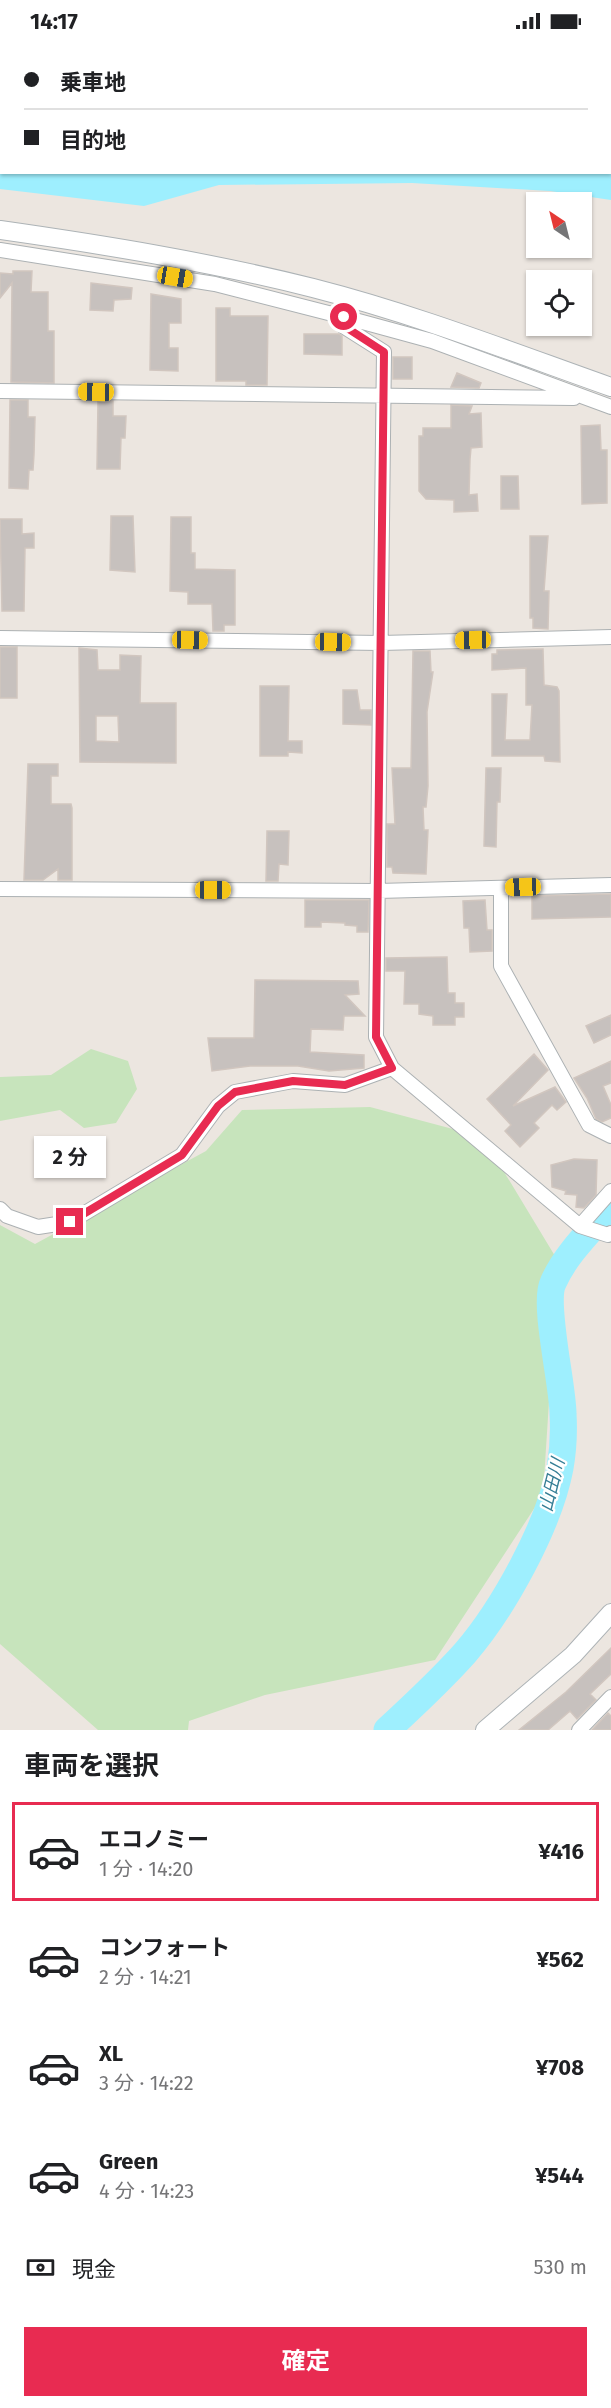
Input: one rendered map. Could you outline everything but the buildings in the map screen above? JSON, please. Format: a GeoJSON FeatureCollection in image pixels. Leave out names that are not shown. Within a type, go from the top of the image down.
{"type":"FeatureCollection","features":[{"type":"Feature","properties":{"kind":"street"},"geometry":{"type":"LineString","coordinates":[[0,230],[206,264],[313,288],[410,316],[611,387]]}},
{"type":"Feature","properties":{"kind":"street"},"geometry":{"type":"LineString","coordinates":[[0,250],[215,284],[344,317],[432,340],[611,407]]}},
{"type":"Feature","properties":{"kind":"street"},"geometry":{"type":"LineString","coordinates":[[344,317],[344,326],[384,352],[376,1037],[392,1068],[580,1226],[608,1235],[611,1233]]}},
{"type":"Feature","properties":{"kind":"street"},"geometry":{"type":"LineString","coordinates":[[0,391],[584,398]]}},
{"type":"Feature","properties":{"kind":"street"},"geometry":{"type":"LineString","coordinates":[[0,638],[381,643],[611,637]]}},
{"type":"Feature","properties":{"kind":"street"},"geometry":{"type":"LineString","coordinates":[[0,889],[378,891],[611,885]]}},
{"type":"Feature","properties":{"kind":"street"},"geometry":{"type":"LineString","coordinates":[[501,888],[501,966],[590,1125],[611,1136]]}},
{"type":"Feature","properties":{"kind":"street"},"geometry":{"type":"LineString","coordinates":[[0,1209],[8,1216],[38,1227],[70,1222],[182,1155],[218,1106],[235,1092],[293,1081],[345,1085],[392,1068]]}},
{"type":"Feature","properties":{"kind":"street"},"geometry":{"type":"LineString","coordinates":[[580,1226],[611,1191]]}},
{"type":"Feature","properties":{"kind":"street"},"geometry":{"type":"LineString","coordinates":[[485,1730],[573,1655],[611,1613]]}},
{"type":"Feature","properties":{"kind":"street"},"geometry":{"type":"LineString","coordinates":[[579,1730],[611,1696]]}},
{"type":"Feature","properties":{"kind":"green space"},"geometry":{"type":"Polygon","coordinates":[[[91,1049],[128,1061],[137,1089],[116,1123],[84,1128],[60,1110],[0,1121],[0,1077],[51,1075],[91,1049]]]}},
{"type":"Feature","properties":{"kind":"green space"},"geometry":{"type":"Polygon","coordinates":[[[370,1107],[483,1137],[558,1261],[543,1495],[435,1660],[265,1695],[189,1721],[188,1730],[98,1730],[0,1644],[0,1225],[35,1244],[206,1151],[242,1110],[370,1107]]]}},
{"type":"Feature","properties":{"kind":"water"},"geometry":{"type":"Polygon","coordinates":[[[0,174],[611,174],[611,200],[592,197],[592,192],[412,183],[219,185],[144,206],[0,189],[0,174]]]}},
{"type":"Feature","properties":{"kind":"waterway","name":"山田川"},"geometry":{"type":"LineString","coordinates":[[387,1730],[446,1673],[480,1635],[523,1566],[546,1515],[560,1468],[563,1441],[562,1401],[550,1308],[553,1283],[579,1243],[611,1207]]}},
{"type":"Feature","properties":{"kind":"route"},"geometry":{"type":"LineString","coordinates":[[70,1222],[182,1155],[218,1106],[235,1092],[293,1081],[345,1085],[392,1068],[376,1037],[384,352],[344,326],[344,317]]}}]}
